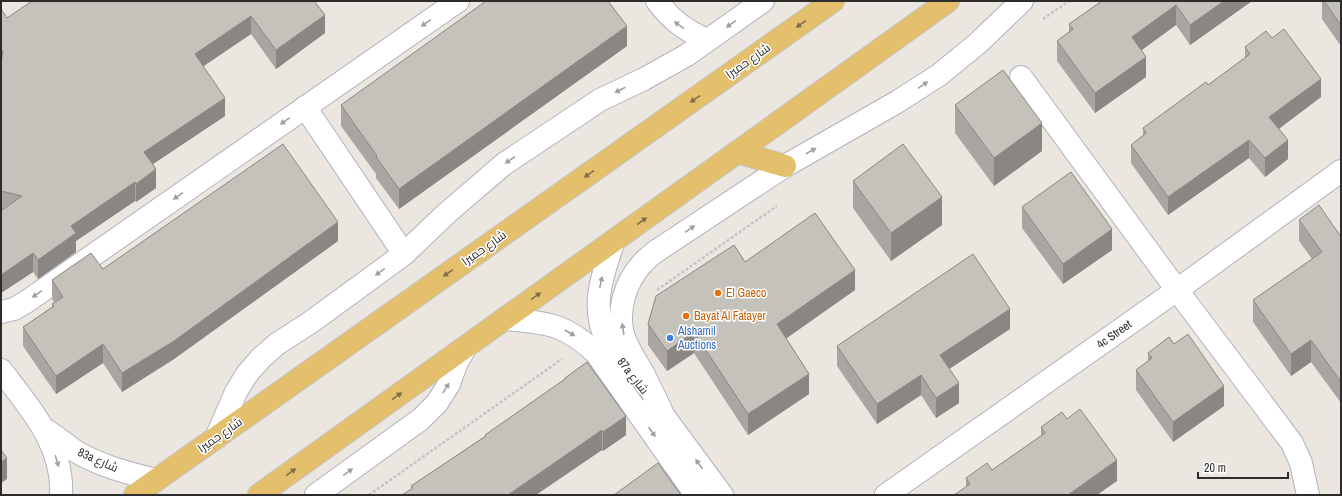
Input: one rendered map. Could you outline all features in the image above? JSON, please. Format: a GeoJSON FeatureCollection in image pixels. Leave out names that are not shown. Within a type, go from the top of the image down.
{"type":"FeatureCollection","features":[{"type":"Feature","properties":{"kind":"main road","name":"شارع جميرا"},"geometry":{"type":"LineString","coordinates":[[135,495],[832,1]]}},
{"type":"Feature","properties":{"kind":"main road"},"geometry":{"type":"LineString","coordinates":[[259,495],[948,1]]}},
{"type":"Feature","properties":{"kind":"main road"},"geometry":{"type":"LineString","coordinates":[[737,152],[784,166]]}},
{"type":"Feature","properties":{"kind":"street"},"geometry":{"type":"LineString","coordinates":[[1,312],[14,309],[26,302],[458,1]]}},
{"type":"Feature","properties":{"kind":"street"},"geometry":{"type":"LineString","coordinates":[[657,1],[673,20],[683,28],[707,40]]}},
{"type":"Feature","properties":{"kind":"street"},"geometry":{"type":"LineString","coordinates":[[216,438],[236,392],[247,374],[261,358],[277,344],[311,322],[404,254],[458,203],[504,164],[600,100],[687,55],[763,1]]}},
{"type":"Feature","properties":{"kind":"street"},"geometry":{"type":"LineString","coordinates":[[663,415],[654,394],[623,335],[621,316],[624,298],[630,280],[641,265],[655,252],[784,166],[897,102],[939,75],[978,44],[1022,1]]}},
{"type":"Feature","properties":{"kind":"street"},"geometry":{"type":"LineString","coordinates":[[1021,77],[1177,290],[1292,443],[1301,463],[1308,495]]}},
{"type":"Feature","properties":{"kind":"street"},"geometry":{"type":"LineString","coordinates":[[305,107],[404,254]]}},
{"type":"Feature","properties":{"kind":"street","name":"4c Street"},"geometry":{"type":"LineString","coordinates":[[886,495],[1177,290],[1341,171]]}},
{"type":"Feature","properties":{"kind":"street","name":"87a شارع"},"geometry":{"type":"LineString","coordinates":[[614,241],[599,287],[598,302],[603,331],[609,345],[722,495]]}},
{"type":"Feature","properties":{"kind":"street","name":"87a شارع"},"geometry":{"type":"LineString","coordinates":[[505,319],[552,325],[569,331],[583,341],[596,353],[696,495]]}},
{"type":"Feature","properties":{"kind":"street"},"geometry":{"type":"LineString","coordinates":[[316,495],[421,419],[437,403],[449,384],[456,364],[465,348]]}},
{"type":"Feature","properties":{"kind":"street","name":"83a شارع"},"geometry":{"type":"LineString","coordinates":[[1,370],[44,429],[58,460],[62,495]]}},
{"type":"Feature","properties":{"kind":"street","name":"83a شارع"},"geometry":{"type":"LineString","coordinates":[[44,429],[87,457],[107,466],[156,480]]}},
{"type":"Feature","properties":{"kind":"path"},"geometry":{"type":"LineString","coordinates":[[369,495],[564,357]]}},
{"type":"Feature","properties":{"kind":"building"},"geometry":{"type":"Polygon","coordinates":[[[32,1],[314,1],[325,15],[276,50],[251,16],[195,54],[225,98],[144,152],[156,169],[136,184],[135,182],[71,226],[76,233],[38,260],[33,253],[1,275],[1,211],[22,196],[1,191],[1,63],[3,51],[1,49],[1,9],[7,18],[32,1]]]}},
{"type":"Feature","properties":{"kind":"building"},"geometry":{"type":"Polygon","coordinates":[[[486,1],[608,1],[627,26],[399,189],[341,105],[486,1]]]}},
{"type":"Feature","properties":{"kind":"building"},"geometry":{"type":"Polygon","coordinates":[[[1102,1],[1224,1],[1190,25],[1176,5],[1132,37],[1146,57],[1095,93],[1057,41],[1073,29],[1069,24],[1102,1]]]}},
{"type":"Feature","properties":{"kind":"building"},"geometry":{"type":"Polygon","coordinates":[[[1324,1],[1341,1],[1341,25],[1324,1]]]}},
{"type":"Feature","properties":{"kind":"building"},"geometry":{"type":"Polygon","coordinates":[[[1284,29],[1321,79],[1269,117],[1288,140],[1265,158],[1249,140],[1168,197],[1131,145],[1146,133],[1143,128],[1206,82],[1208,85],[1250,54],[1245,47],[1266,31],[1272,38],[1284,29]]]}},
{"type":"Feature","properties":{"kind":"building"},"geometry":{"type":"Polygon","coordinates":[[[1003,70],[1042,123],[994,158],[955,105],[1003,70]]]}},
{"type":"Feature","properties":{"kind":"building"},"geometry":{"type":"Polygon","coordinates":[[[283,144],[338,222],[174,341],[122,373],[103,344],[56,376],[23,327],[54,306],[52,304],[63,297],[52,280],[91,253],[103,269],[283,144]]]}},
{"type":"Feature","properties":{"kind":"building"},"geometry":{"type":"Polygon","coordinates":[[[903,144],[942,197],[891,233],[853,181],[903,144]]]}},
{"type":"Feature","properties":{"kind":"building"},"geometry":{"type":"Polygon","coordinates":[[[1071,172],[1112,229],[1063,264],[1022,207],[1071,172]]]}},
{"type":"Feature","properties":{"kind":"building"},"geometry":{"type":"Polygon","coordinates":[[[1319,205],[1341,237],[1341,382],[1311,340],[1291,354],[1253,300],[1322,252],[1299,220],[1319,205]]]}},
{"type":"Feature","properties":{"kind":"building"},"geometry":{"type":"Polygon","coordinates":[[[815,213],[855,270],[777,324],[809,374],[748,414],[694,332],[667,351],[648,324],[656,296],[734,245],[745,262],[815,213]]]}},
{"type":"Feature","properties":{"kind":"building"},"geometry":{"type":"Polygon","coordinates":[[[973,254],[1010,309],[940,355],[959,383],[936,398],[921,375],[877,404],[837,346],[973,254]]]}},
{"type":"Feature","properties":{"kind":"building"},"geometry":{"type":"Polygon","coordinates":[[[1188,334],[1224,386],[1173,422],[1136,370],[1152,358],[1148,353],[1169,337],[1174,344],[1188,334]]]}},
{"type":"Feature","properties":{"kind":"building"},"geometry":{"type":"Polygon","coordinates":[[[587,362],[626,416],[603,432],[602,430],[508,495],[402,495],[413,488],[411,486],[486,436],[485,435],[587,362]]]}},
{"type":"Feature","properties":{"kind":"building"},"geometry":{"type":"Polygon","coordinates":[[[1080,409],[1117,460],[1068,495],[954,495],[970,484],[966,478],[987,463],[992,470],[1045,433],[1041,427],[1062,412],[1067,419],[1080,409]]]}},
{"type":"Feature","properties":{"kind":"building"},"geometry":{"type":"Polygon","coordinates":[[[1,450],[7,458],[1,462],[1,450]]]}},
{"type":"Feature","properties":{"kind":"building"},"geometry":{"type":"Polygon","coordinates":[[[658,463],[681,495],[614,495],[658,463]]]}},
{"type":"Feature","properties":{"kind":"place","name":"El Gaeco"},"geometry":{"type":"Point","coordinates":[718,293]}},
{"type":"Feature","properties":{"kind":"place","name":"Bayat Al Fatayer"},"geometry":{"type":"Point","coordinates":[686,316]}},
{"type":"Feature","properties":{"kind":"place","name":"Alshamil Auctions"},"geometry":{"type":"Point","coordinates":[670,338]}}]}
